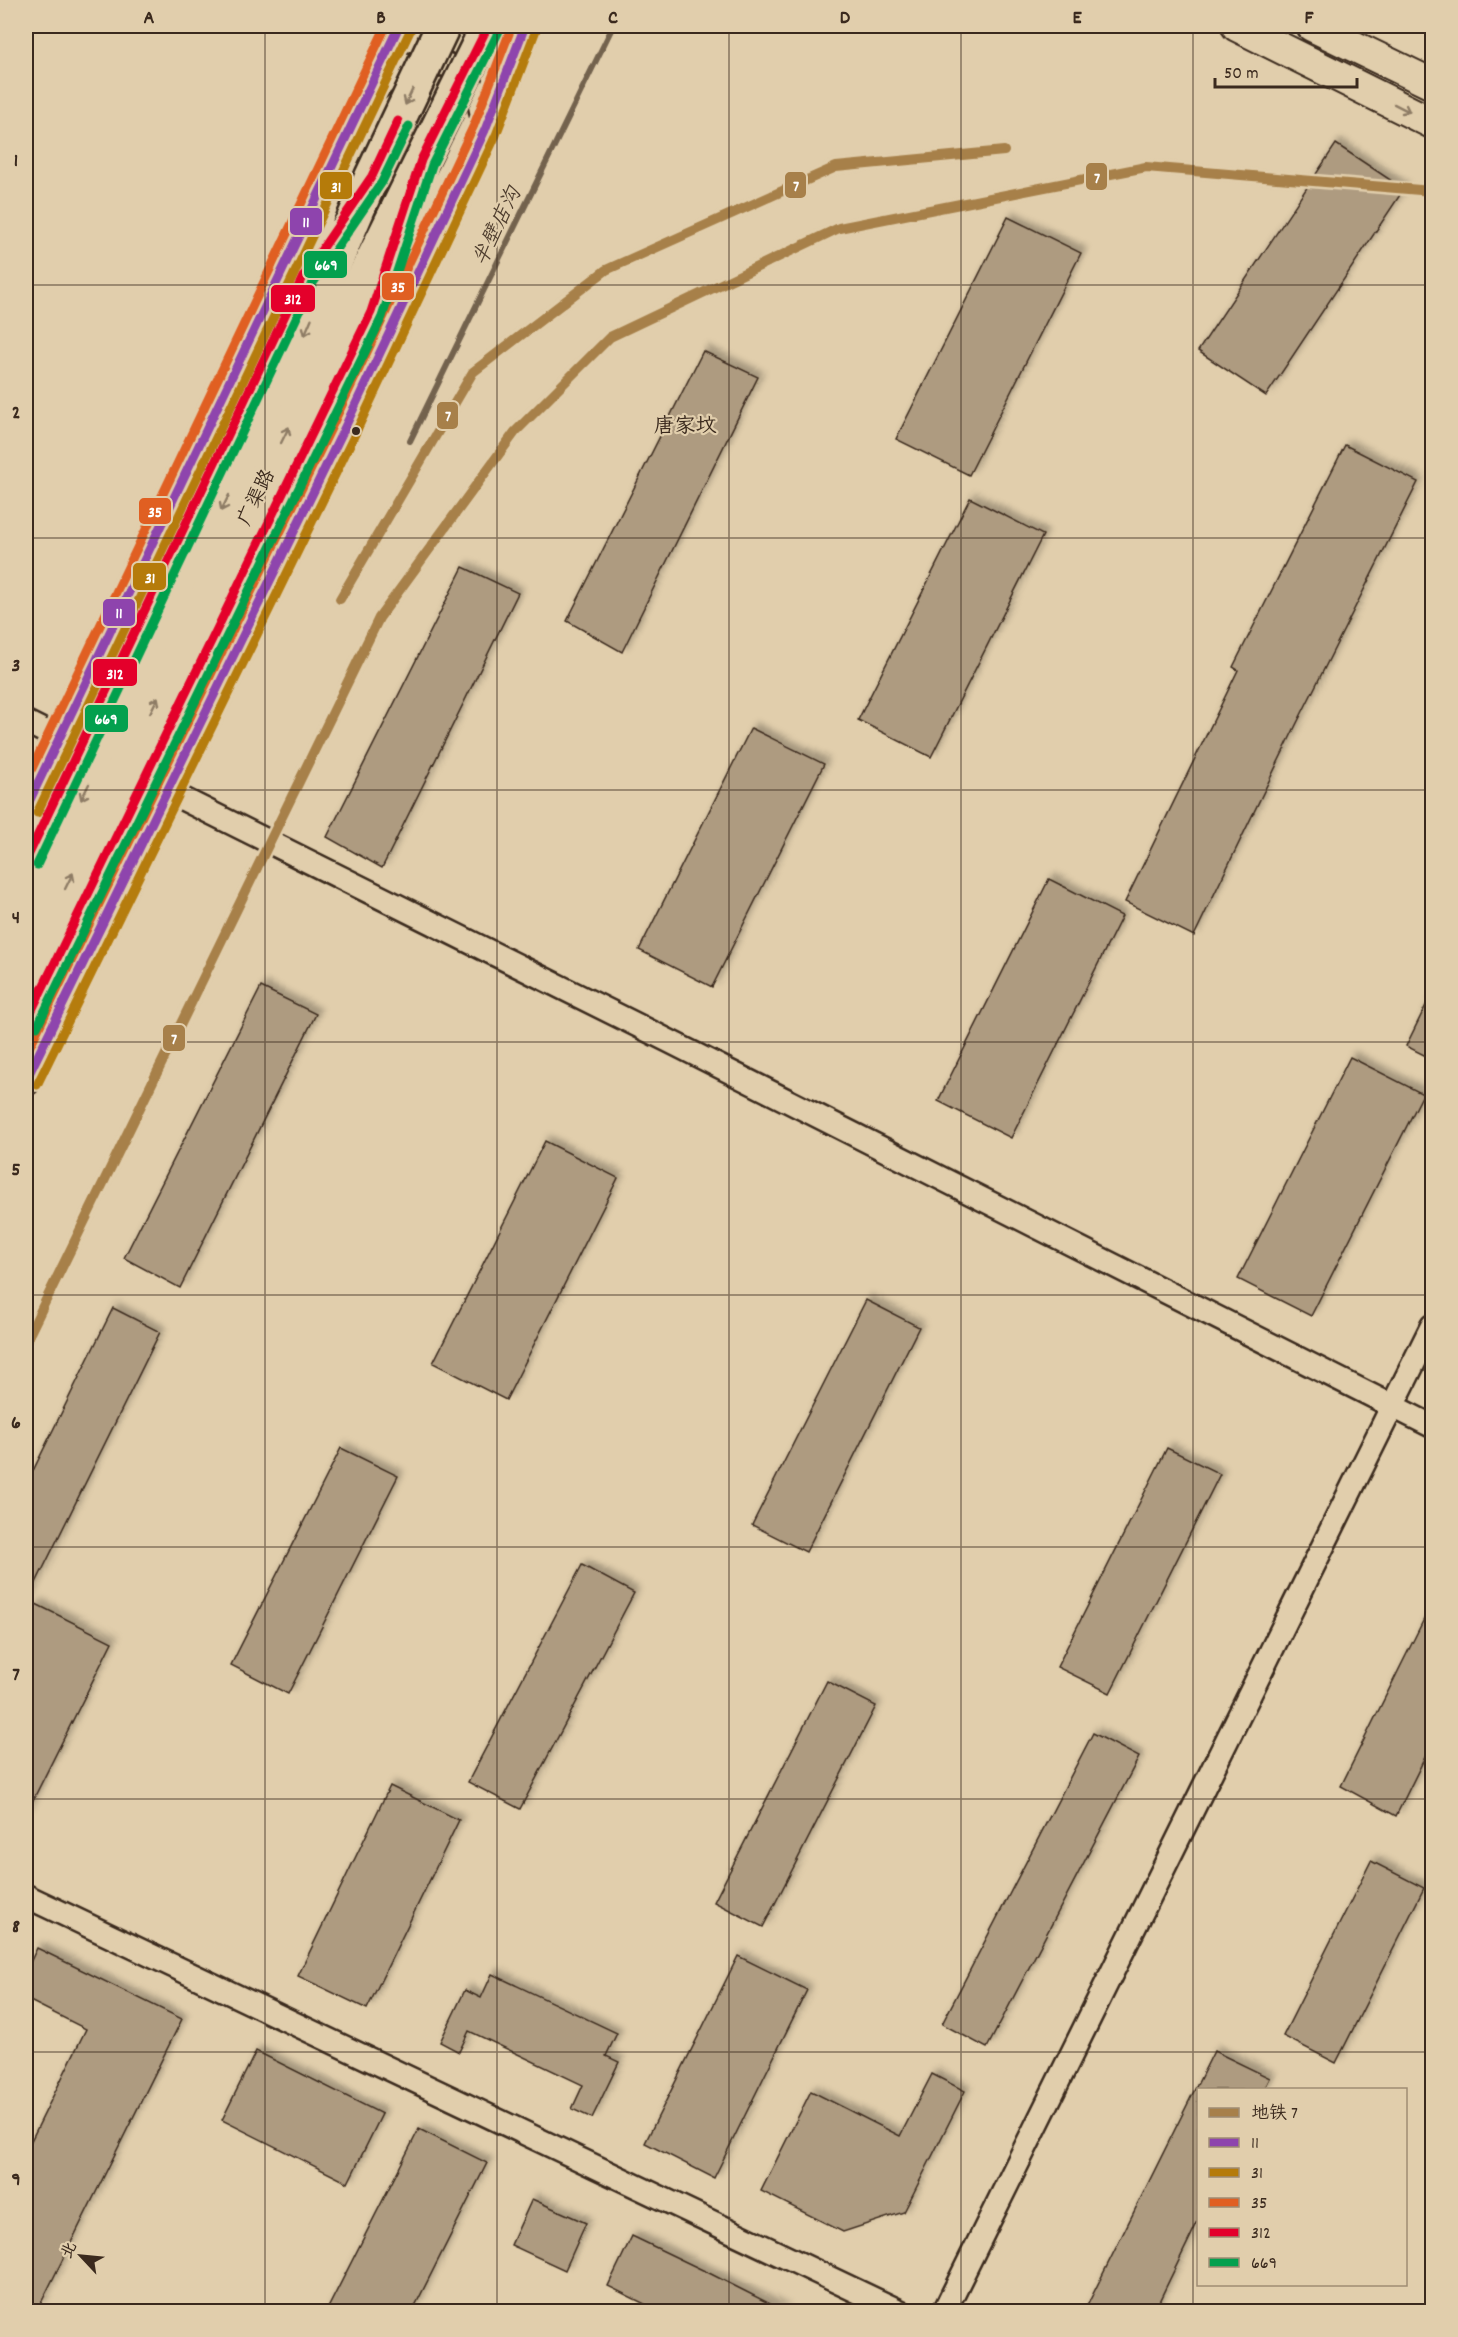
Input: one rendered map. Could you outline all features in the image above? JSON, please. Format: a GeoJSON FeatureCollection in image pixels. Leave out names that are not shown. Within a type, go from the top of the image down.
{"type":"FeatureCollection","features":[{"type":"Feature","properties":{"kind":"highway","name":"广渠路"},"geometry":{"type":"LineString","coordinates":[[26,912],[283,385],[372,176],[443,26]]}},
{"type":"Feature","properties":{"kind":"highway","name":"广渠路"},"geometry":{"type":"LineString","coordinates":[[26,971],[488,26]]}},
{"type":"Feature","properties":{"kind":"highway"},"geometry":{"type":"LineString","coordinates":[[26,1022],[371,312],[421,160]]}},
{"type":"Feature","properties":{"kind":"highway"},"geometry":{"type":"LineString","coordinates":[[26,860],[303,277],[372,176]]}},
{"type":"Feature","properties":{"kind":"main road"},"geometry":{"type":"LineString","coordinates":[[26,808],[399,26]]}},
{"type":"Feature","properties":{"kind":"main road"},"geometry":{"type":"LineString","coordinates":[[26,1080],[335,448],[485,130],[525,26]]}},
{"type":"Feature","properties":{"kind":"main road"},"geometry":{"type":"LineString","coordinates":[[1237,26],[1432,123]]}},
{"type":"Feature","properties":{"kind":"main road"},"geometry":{"type":"LineString","coordinates":[[1312,26],[1432,84]]}},
{"type":"Feature","properties":{"kind":"street"},"geometry":{"type":"LineString","coordinates":[[364,101],[404,65],[446,64],[477,91],[485,130]]}},
{"type":"Feature","properties":{"kind":"street"},"geometry":{"type":"LineString","coordinates":[[142,565],[160,607],[177,633],[204,637],[235,627],[252,617]]}},
{"type":"Feature","properties":{"kind":"street"},"geometry":{"type":"LineString","coordinates":[[26,722],[669,1041],[1432,1426]]}},
{"type":"Feature","properties":{"kind":"street"},"geometry":{"type":"LineString","coordinates":[[26,912],[59,925],[75,946],[80,973]]}},
{"type":"Feature","properties":{"kind":"street"},"geometry":{"type":"LineString","coordinates":[[944,2312],[1432,1326]]}},
{"type":"Feature","properties":{"kind":"street"},"geometry":{"type":"LineString","coordinates":[[26,1896],[901,2312]]}},
{"type":"Feature","properties":{"kind":"building"},"geometry":{"type":"Polygon","coordinates":[[[1336,144],[1404,189],[1266,396],[1198,351],[1336,144]]]}},
{"type":"Feature","properties":{"kind":"building"},"geometry":{"type":"Polygon","coordinates":[[[1008,217],[1081,253],[969,475],[896,439],[1008,217]]]}},
{"type":"Feature","properties":{"kind":"building"},"geometry":{"type":"Polygon","coordinates":[[[703,351],[758,377],[622,652],[567,621],[703,351]]]}},
{"type":"Feature","properties":{"kind":"building"},"geometry":{"type":"Polygon","coordinates":[[[1345,445],[1418,482],[1296,725],[1194,936],[1125,902],[1238,670],[1233,667],[1345,445]]]}},
{"type":"Feature","properties":{"kind":"building"},"geometry":{"type":"Polygon","coordinates":[[[970,498],[1043,535],[931,757],[858,720],[970,498]]]}},
{"type":"Feature","properties":{"kind":"building"},"geometry":{"type":"Polygon","coordinates":[[[463,567],[518,593],[382,868],[327,837],[463,567]]]}},
{"type":"Feature","properties":{"kind":"building"},"geometry":{"type":"Polygon","coordinates":[[[751,728],[824,764],[712,987],[639,950],[751,728]]]}},
{"type":"Feature","properties":{"kind":"building"},"geometry":{"type":"Polygon","coordinates":[[[1049,879],[1122,916],[1011,1138],[938,1101],[1049,879]]]}},
{"type":"Feature","properties":{"kind":"building"},"geometry":{"type":"Polygon","coordinates":[[[261,987],[316,1014],[180,1288],[124,1258],[261,987]]]}},
{"type":"Feature","properties":{"kind":"building"},"geometry":{"type":"Polygon","coordinates":[[[1432,993],[1432,1059],[1406,1046],[1432,993]]]}},
{"type":"Feature","properties":{"kind":"building"},"geometry":{"type":"Polygon","coordinates":[[[1350,1057],[1423,1094],[1311,1316],[1238,1279],[1350,1057]]]}},
{"type":"Feature","properties":{"kind":"building"},"geometry":{"type":"Polygon","coordinates":[[[545,1141],[618,1178],[506,1400],[433,1363],[545,1141]]]}},
{"type":"Feature","properties":{"kind":"building"},"geometry":{"type":"Polygon","coordinates":[[[866,1300],[919,1327],[806,1552],[752,1525],[866,1300]]]}},
{"type":"Feature","properties":{"kind":"building"},"geometry":{"type":"Polygon","coordinates":[[[113,1308],[160,1332],[26,1603],[26,1485],[113,1308]]]}},
{"type":"Feature","properties":{"kind":"building"},"geometry":{"type":"Polygon","coordinates":[[[341,1448],[398,1476],[288,1694],[231,1665],[341,1448]]]}},
{"type":"Feature","properties":{"kind":"building"},"geometry":{"type":"Polygon","coordinates":[[[1167,1448],[1220,1474],[1110,1693],[1057,1667],[1167,1448]]]}},
{"type":"Feature","properties":{"kind":"building"},"geometry":{"type":"Polygon","coordinates":[[[582,1565],[634,1593],[520,1809],[468,1782],[582,1565]]]}},
{"type":"Feature","properties":{"kind":"building"},"geometry":{"type":"Polygon","coordinates":[[[1432,1603],[1432,1743],[1396,1816],[1341,1786],[1432,1603]]]}},
{"type":"Feature","properties":{"kind":"building"},"geometry":{"type":"Polygon","coordinates":[[[36,1604],[112,1642],[26,1814],[26,1626],[36,1604]]]}},
{"type":"Feature","properties":{"kind":"building"},"geometry":{"type":"Polygon","coordinates":[[[827,1681],[876,1706],[763,1927],[714,1902],[827,1681]]]}},
{"type":"Feature","properties":{"kind":"building"},"geometry":{"type":"Polygon","coordinates":[[[1093,1733],[1139,1757],[987,2048],[942,2024],[1093,1733]]]}},
{"type":"Feature","properties":{"kind":"building"},"geometry":{"type":"Polygon","coordinates":[[[390,1786],[459,1820],[367,2009],[298,1976],[390,1786]]]}},
{"type":"Feature","properties":{"kind":"building"},"geometry":{"type":"Polygon","coordinates":[[[1371,1861],[1424,1888],[1336,2063],[1283,2036],[1371,1861]]]}},
{"type":"Feature","properties":{"kind":"building"},"geometry":{"type":"Polygon","coordinates":[[[37,1948],[182,2019],[39,2307],[26,2300],[26,2151],[86,2029],[26,1999],[26,1971],[37,1948]]]}},
{"type":"Feature","properties":{"kind":"building"},"geometry":{"type":"Polygon","coordinates":[[[738,1956],[807,1990],[714,2178],[645,2143],[738,1956]]]}},
{"type":"Feature","properties":{"kind":"building"},"geometry":{"type":"Polygon","coordinates":[[[492,1974],[617,2033],[606,2056],[619,2062],[592,2118],[572,2109],[583,2085],[469,2031],[459,2052],[440,2042],[465,1990],[481,1998],[492,1974]]]}},
{"type":"Feature","properties":{"kind":"building"},"geometry":{"type":"Polygon","coordinates":[[[256,2051],[382,2114],[348,2183],[222,2120],[256,2051]]]}},
{"type":"Feature","properties":{"kind":"building"},"geometry":{"type":"Polygon","coordinates":[[[1214,2051],[1270,2078],[1265,2088],[1197,2088],[1197,2223],[1154,2312],[1084,2312],[1214,2051]]]}},
{"type":"Feature","properties":{"kind":"building"},"geometry":{"type":"Polygon","coordinates":[[[932,2074],[965,2091],[904,2212],[843,2232],[761,2191],[811,2091],[900,2136],[932,2074]]]}},
{"type":"Feature","properties":{"kind":"building"},"geometry":{"type":"Polygon","coordinates":[[[419,2129],[487,2163],[412,2312],[326,2312],[419,2129]]]}},
{"type":"Feature","properties":{"kind":"building"},"geometry":{"type":"Polygon","coordinates":[[[532,2199],[586,2223],[565,2270],[511,2245],[532,2199]]]}},
{"type":"Feature","properties":{"kind":"building"},"geometry":{"type":"Polygon","coordinates":[[[632,2236],[786,2312],[661,2312],[608,2286],[632,2236]]]}},
{"type":"Feature","properties":{"kind":"waterway","name":"半壁店沟"},"geometry":{"type":"LineString","coordinates":[[410,441],[613,26]]}},
{"type":"Feature","properties":{"kind":"metro line","name":"7"},"geometry":{"type":"LineString","coordinates":[[340,599],[473,372],[606,270],[836,167],[1004,151]]}},
{"type":"Feature","properties":{"kind":"metro line","name":"7"},"geometry":{"type":"LineString","coordinates":[[26,1341],[379,618],[515,432],[610,337],[839,228],[1146,167],[1432,191]]}},
{"type":"Feature","properties":{"kind":"transit line","name":"35"},"geometry":{"type":"LineString","coordinates":[[26,781],[386,26]]}},
{"type":"Feature","properties":{"kind":"transit line","name":"11"},"geometry":{"type":"LineString","coordinates":[[26,808],[399,26]]}},
{"type":"Feature","properties":{"kind":"transit line","name":"312"},"geometry":{"type":"LineString","coordinates":[[26,1022],[371,312],[421,160],[488,26]]}},
{"type":"Feature","properties":{"kind":"transit line","name":"35"},"geometry":{"type":"LineString","coordinates":[[26,1054],[334,422],[474,125],[512,26]]}},
{"type":"Feature","properties":{"kind":"transit line","name":"11"},"geometry":{"type":"LineString","coordinates":[[26,1080],[345,427],[485,130],[525,26]]}},
{"type":"Feature","properties":{"kind":"transit line","name":"31"},"geometry":{"type":"LineString","coordinates":[[37,1085],[356,432],[496,135],[536,30]]}},
{"type":"Feature","properties":{"kind":"transit line","name":"31"},"geometry":{"type":"LineString","coordinates":[[37,813],[410,31]]}},
{"type":"Feature","properties":{"kind":"transit line","name":"669"},"geometry":{"type":"LineString","coordinates":[[37,1027],[382,317],[432,165],[499,31]]}},
{"type":"Feature","properties":{"kind":"transit line","name":"312"},"geometry":{"type":"LineString","coordinates":[[26,860],[303,277],[372,176],[398,121]]}},
{"type":"Feature","properties":{"kind":"transit line","name":"669"},"geometry":{"type":"LineString","coordinates":[[37,865],[313,283],[382,182],[409,126]]}},
{"type":"Feature","properties":{"kind":"district","name":"唐家坟"},"geometry":{"type":"Point","coordinates":[685,425]}}]}
